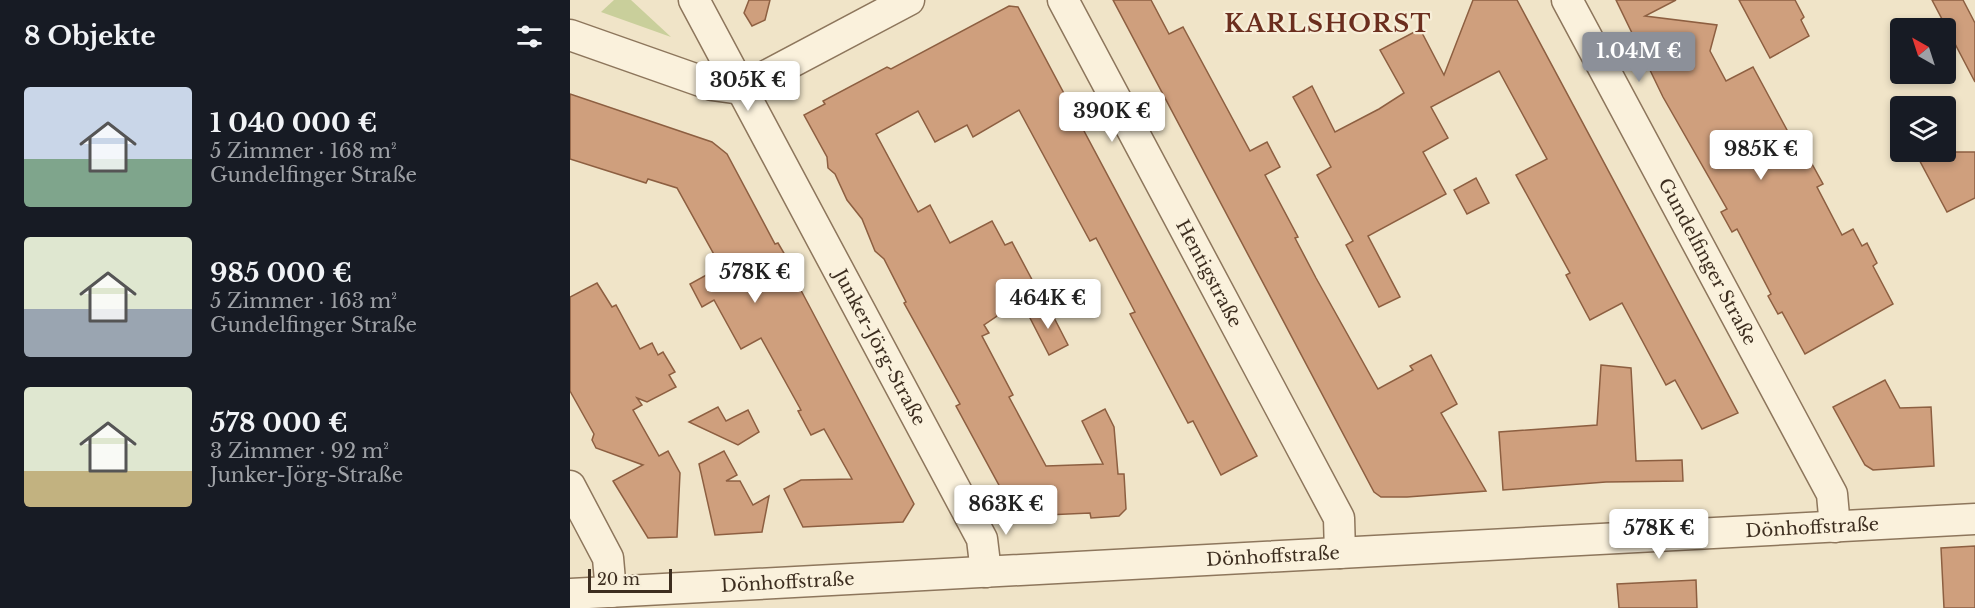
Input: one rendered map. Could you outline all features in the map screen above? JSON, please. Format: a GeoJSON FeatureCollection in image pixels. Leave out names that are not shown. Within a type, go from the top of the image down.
{"type":"FeatureCollection","features":[{"type":"Feature","properties":{"kind":"street","name":"Junker-Jörg-Straße"},"geometry":{"type":"LineString","coordinates":[[694,0],[982,539],[986,572]]}},
{"type":"Feature","properties":{"kind":"street"},"geometry":{"type":"LineString","coordinates":[[570,35],[712,85],[741,89],[909,0]]}},
{"type":"Feature","properties":{"kind":"street","name":"Hentigstraße"},"geometry":{"type":"LineString","coordinates":[[1063,0],[1339,518],[1340,553]]}},
{"type":"Feature","properties":{"kind":"street","name":"Gundelfinger Straße"},"geometry":{"type":"LineString","coordinates":[[1567,0],[1832,494],[1836,527]]}},
{"type":"Feature","properties":{"kind":"street"},"geometry":{"type":"LineString","coordinates":[[570,486],[608,558],[611,592]]}},
{"type":"Feature","properties":{"kind":"street","name":"Dönhoffstraße"},"geometry":{"type":"LineString","coordinates":[[570,594],[1975,519]]}},
{"type":"Feature","properties":{"kind":"green space"},"geometry":{"type":"Polygon","coordinates":[[[614,0],[631,0],[671,37],[601,12],[614,0]]]}},
{"type":"Feature","properties":{"kind":"building"},"geometry":{"type":"Polygon","coordinates":[[[749,0],[770,0],[765,20],[752,26],[744,13],[749,0]]]}},
{"type":"Feature","properties":{"kind":"building"},"geometry":{"type":"Polygon","coordinates":[[[1113,0],[1151,0],[1169,34],[1183,27],[1250,151],[1267,142],[1280,167],[1265,175],[1298,237],[1295,238],[1316,278],[1378,389],[1413,370],[1410,366],[1431,355],[1457,404],[1441,413],[1486,491],[1407,497],[1381,497],[1374,492],[1113,0]]]}},
{"type":"Feature","properties":{"kind":"building"},"geometry":{"type":"Polygon","coordinates":[[[1473,0],[1517,0],[1738,413],[1702,429],[1675,380],[1666,385],[1622,303],[1590,320],[1566,275],[1570,273],[1516,175],[1547,159],[1499,71],[1431,107],[1448,138],[1423,152],[1446,194],[1368,236],[1400,297],[1379,307],[1346,245],[1353,241],[1317,175],[1331,167],[1293,97],[1312,86],[1335,132],[1379,109],[1404,93],[1380,50],[1420,29],[1444,75],[1473,0]]]}},
{"type":"Feature","properties":{"kind":"building"},"geometry":{"type":"Polygon","coordinates":[[[1616,0],[1676,0],[1645,16],[1717,25],[1710,51],[1726,81],[1753,67],[1807,167],[1812,164],[1823,184],[1817,187],[1842,235],[1853,229],[1862,246],[1867,243],[1877,263],[1873,266],[1893,304],[1805,354],[1782,312],[1778,314],[1768,296],[1771,294],[1737,229],[1732,232],[1721,212],[1727,209],[1663,97],[1616,0]]]}},
{"type":"Feature","properties":{"kind":"building"},"geometry":{"type":"Polygon","coordinates":[[[1739,0],[1795,0],[1804,17],[1801,20],[1809,36],[1770,58],[1739,0]]]}},
{"type":"Feature","properties":{"kind":"building"},"geometry":{"type":"Polygon","coordinates":[[[1932,0],[1963,0],[1975,23],[1975,82],[1956,46],[1956,18],[1941,18],[1932,0]]]}},
{"type":"Feature","properties":{"kind":"building"},"geometry":{"type":"Polygon","coordinates":[[[1009,6],[1018,7],[1257,456],[1221,475],[1193,421],[1188,423],[1130,314],[1135,312],[1096,238],[1090,241],[1019,110],[973,137],[967,125],[935,142],[918,111],[876,134],[918,212],[930,205],[950,243],[992,221],[1005,245],[1012,242],[1037,289],[984,325],[989,333],[982,336],[1013,395],[1009,397],[1046,466],[1103,464],[1082,421],[1105,409],[1114,427],[1118,474],[1124,474],[1126,509],[1119,516],[1091,518],[1090,513],[1024,516],[1013,511],[956,406],[960,404],[904,303],[906,302],[884,259],[875,251],[862,219],[847,200],[835,174],[828,168],[827,157],[804,115],[825,104],[823,101],[887,67],[891,69],[1009,6]]]}},
{"type":"Feature","properties":{"kind":"building"},"geometry":{"type":"Polygon","coordinates":[[[570,94],[712,142],[727,154],[775,244],[778,243],[788,260],[786,262],[914,504],[903,522],[803,527],[784,489],[801,480],[852,479],[824,429],[811,435],[798,411],[801,410],[761,338],[741,349],[714,300],[702,307],[690,284],[721,267],[677,188],[648,179],[646,183],[570,159],[570,94]]]}},
{"type":"Feature","properties":{"kind":"building"},"geometry":{"type":"Polygon","coordinates":[[[1956,152],[1975,152],[1975,198],[1947,212],[1920,162],[1956,162],[1956,152]]]}},
{"type":"Feature","properties":{"kind":"building"},"geometry":{"type":"Polygon","coordinates":[[[1476,178],[1489,203],[1467,214],[1454,190],[1476,178]]]}},
{"type":"Feature","properties":{"kind":"building"},"geometry":{"type":"Polygon","coordinates":[[[597,283],[612,307],[616,305],[640,349],[652,343],[658,355],[663,352],[675,372],[669,375],[676,387],[647,402],[637,398],[642,405],[633,410],[659,456],[668,451],[680,473],[677,537],[648,538],[613,481],[643,465],[596,448],[592,440],[594,434],[570,391],[570,297],[597,283]]]}},
{"type":"Feature","properties":{"kind":"building"},"geometry":{"type":"Polygon","coordinates":[[[1048,306],[1068,345],[1049,355],[1029,316],[1048,306]]]}},
{"type":"Feature","properties":{"kind":"building"},"geometry":{"type":"Polygon","coordinates":[[[1601,365],[1631,368],[1636,461],[1682,460],[1683,481],[1606,482],[1503,490],[1499,432],[1597,425],[1601,365]]]}},
{"type":"Feature","properties":{"kind":"building"},"geometry":{"type":"Polygon","coordinates":[[[1885,380],[1900,408],[1931,407],[1934,466],[1873,470],[1865,465],[1833,407],[1885,380]]]}},
{"type":"Feature","properties":{"kind":"building"},"geometry":{"type":"Polygon","coordinates":[[[718,407],[726,421],[748,410],[759,432],[738,445],[689,422],[718,407]]]}},
{"type":"Feature","properties":{"kind":"building"},"geometry":{"type":"Polygon","coordinates":[[[724,451],[737,475],[726,481],[740,481],[753,505],[769,496],[762,532],[715,535],[699,464],[724,451]]]}},
{"type":"Feature","properties":{"kind":"building"},"geometry":{"type":"Polygon","coordinates":[[[1975,546],[1975,608],[1944,608],[1941,548],[1975,546]]]}},
{"type":"Feature","properties":{"kind":"building"},"geometry":{"type":"Polygon","coordinates":[[[1696,580],[1697,608],[1619,608],[1617,584],[1696,580]]]}},
{"type":"Feature","properties":{"kind":"district","name":"KARLSHORST"},"geometry":{"type":"Point","coordinates":[1328,23]}}]}
